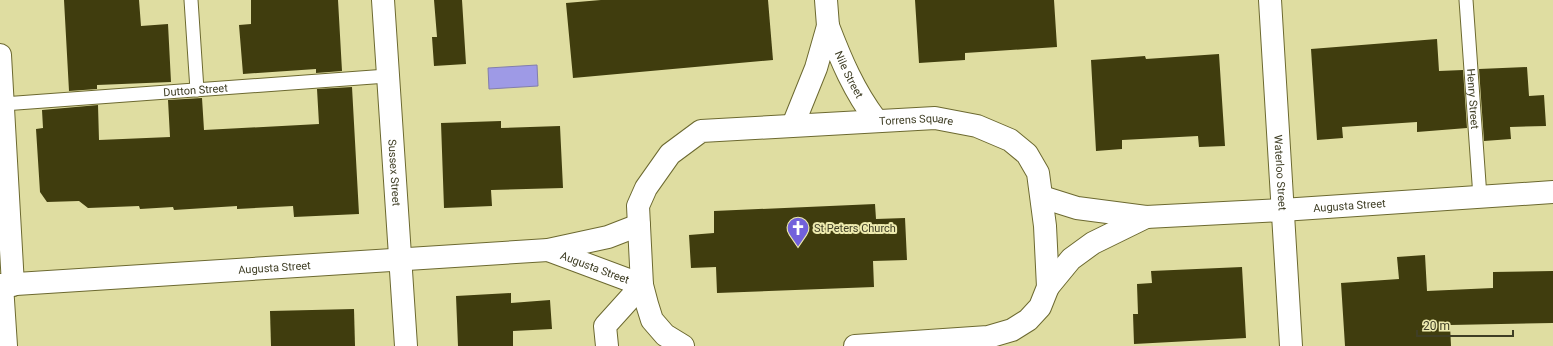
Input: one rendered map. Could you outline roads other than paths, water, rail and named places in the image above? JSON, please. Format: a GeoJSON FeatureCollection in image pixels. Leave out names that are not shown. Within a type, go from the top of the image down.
{"type":"FeatureCollection","features":[{"type":"Feature","properties":{"kind":"street","name":"Sussex Street"},"geometry":{"type":"LineString","coordinates":[[384,0],[406,346]]}},
{"type":"Feature","properties":{"kind":"street","name":"Nile Street"},"geometry":{"type":"LineString","coordinates":[[826,0],[828,26],[843,66],[861,100],[876,120]]}},
{"type":"Feature","properties":{"kind":"street","name":"Waterloo Street"},"geometry":{"type":"LineString","coordinates":[[1270,0],[1291,346]]}},
{"type":"Feature","properties":{"kind":"street","name":"Nile Street"},"geometry":{"type":"LineString","coordinates":[[793,125],[816,68],[828,26]]}},
{"type":"Feature","properties":{"kind":"street"},"geometry":{"type":"LineString","coordinates":[[0,55],[3,104],[6,346]]}},
{"type":"Feature","properties":{"kind":"street","name":"Torrens Square"},"geometry":{"type":"LineString","coordinates":[[683,346],[665,334],[652,320],[642,285],[638,206],[646,188],[670,154],[701,131],[876,120],[942,119],[977,126],[1010,140],[1027,154],[1038,173],[1042,197],[1048,287],[1040,307],[1028,320],[1012,330],[988,337],[855,346]]}},
{"type":"Feature","properties":{"kind":"street","name":"Augusta Street"},"geometry":{"type":"LineString","coordinates":[[1042,197],[1077,208],[1146,217],[1282,210],[1553,192]]}},
{"type":"Feature","properties":{"kind":"street","name":"Augusta Street"},"geometry":{"type":"LineString","coordinates":[[1048,287],[1071,259],[1093,243],[1146,217]]}},
{"type":"Feature","properties":{"kind":"street","name":"Augusta Street"},"geometry":{"type":"LineString","coordinates":[[5,285],[548,250],[608,237],[639,225]]}},
{"type":"Feature","properties":{"kind":"street","name":"Augusta Street"},"geometry":{"type":"LineString","coordinates":[[548,250],[642,285]]}},
{"type":"Feature","properties":{"kind":"street"},"geometry":{"type":"LineString","coordinates":[[607,346],[605,326],[642,285]]}},
{"type":"Feature","properties":{"kind":"lane"},"geometry":{"type":"LineString","coordinates":[[192,0],[197,90]]}},
{"type":"Feature","properties":{"kind":"lane","name":"Henry Street"},"geometry":{"type":"LineString","coordinates":[[1466,0],[1480,197]]}},
{"type":"Feature","properties":{"kind":"lane","name":"Dutton Street"},"geometry":{"type":"LineString","coordinates":[[3,104],[388,76]]}},
{"type":"Feature","properties":{"kind":"place","name":"St Peters Church"},"geometry":{"type":"Point","coordinates":[798,248]}}]}
